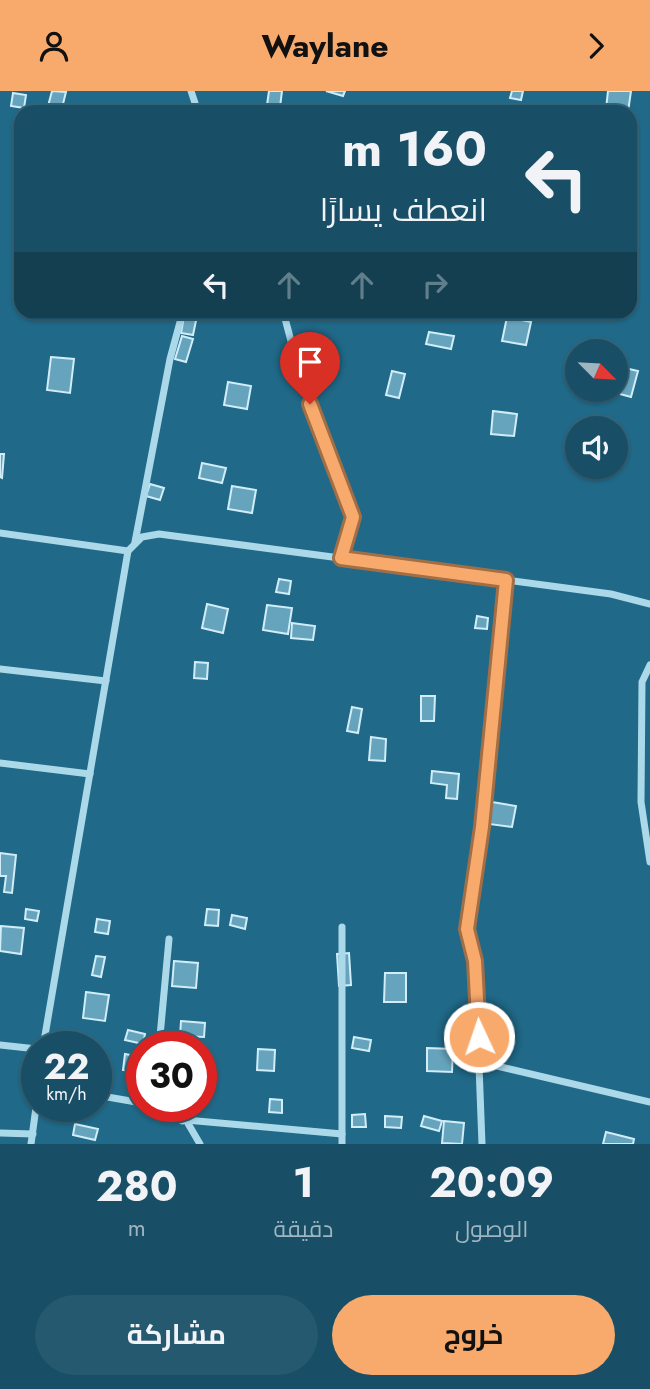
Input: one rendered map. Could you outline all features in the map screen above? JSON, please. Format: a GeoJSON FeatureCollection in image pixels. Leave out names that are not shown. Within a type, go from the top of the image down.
{"type":"FeatureCollection","features":[{"type":"Feature","properties":{"kind":"street"},"geometry":{"type":"LineString","coordinates":[[135,542],[170,359],[181,319]]}},
{"type":"Feature","properties":{"kind":"street"},"geometry":{"type":"LineString","coordinates":[[285,319],[302,382],[353,517],[341,558]]}},
{"type":"Feature","properties":{"kind":"street"},"geometry":{"type":"LineString","coordinates":[[0,533],[128,551]]}},
{"type":"Feature","properties":{"kind":"street"},"geometry":{"type":"LineString","coordinates":[[46,1031],[128,551],[142,537],[159,534],[341,558],[611,594],[650,604]]}},
{"type":"Feature","properties":{"kind":"street"},"geometry":{"type":"LineString","coordinates":[[482,1144],[475,961],[467,929],[482,827],[506,580]]}},
{"type":"Feature","properties":{"kind":"street"},"geometry":{"type":"LineString","coordinates":[[650,665],[642,682],[642,801],[650,862]]}},
{"type":"Feature","properties":{"kind":"street"},"geometry":{"type":"LineString","coordinates":[[0,669],[106,681]]}},
{"type":"Feature","properties":{"kind":"street"},"geometry":{"type":"LineString","coordinates":[[0,762],[90,774]]}},
{"type":"Feature","properties":{"kind":"street"},"geometry":{"type":"LineString","coordinates":[[342,927],[342,1144]]}},
{"type":"Feature","properties":{"kind":"street"},"geometry":{"type":"LineString","coordinates":[[160,1031],[169,939]]}},
{"type":"Feature","properties":{"kind":"street"},"geometry":{"type":"LineString","coordinates":[[0,1045],[21,1047]]}},
{"type":"Feature","properties":{"kind":"street"},"geometry":{"type":"LineString","coordinates":[[480,1062],[650,1102]]}},
{"type":"Feature","properties":{"kind":"street"},"geometry":{"type":"LineString","coordinates":[[32,1144],[34,1122]]}},
{"type":"Feature","properties":{"kind":"street"},"geometry":{"type":"LineString","coordinates":[[187,1122],[200,1144]]}},
{"type":"Feature","properties":{"kind":"street"},"geometry":{"type":"LineString","coordinates":[[208,1122],[342,1134]]}},
{"type":"Feature","properties":{"kind":"street"},"geometry":{"type":"LineString","coordinates":[[0,1133],[33,1134]]}},
{"type":"Feature","properties":{"kind":"building"},"geometry":{"type":"Polygon","coordinates":[[[52,91],[66,92],[63,105],[48,105],[52,91]]]}},
{"type":"Feature","properties":{"kind":"building"},"geometry":{"type":"Polygon","coordinates":[[[269,91],[282,91],[280,105],[267,105],[269,91]]]}},
{"type":"Feature","properties":{"kind":"building"},"geometry":{"type":"Polygon","coordinates":[[[326,91],[345,91],[343,96],[326,91]]]}},
{"type":"Feature","properties":{"kind":"building"},"geometry":{"type":"Polygon","coordinates":[[[512,91],[523,91],[521,100],[510,98],[512,91]]]}},
{"type":"Feature","properties":{"kind":"building"},"geometry":{"type":"Polygon","coordinates":[[[608,91],[631,91],[629,105],[606,105],[608,91]]]}},
{"type":"Feature","properties":{"kind":"building"},"geometry":{"type":"Polygon","coordinates":[[[13,93],[26,95],[24,105],[11,106],[13,93]]]}},
{"type":"Feature","properties":{"kind":"building"},"geometry":{"type":"Polygon","coordinates":[[[184,319],[196,319],[193,335],[181,333],[184,319]]]}},
{"type":"Feature","properties":{"kind":"building"},"geometry":{"type":"Polygon","coordinates":[[[507,319],[531,322],[526,345],[502,341],[507,319]]]}},
{"type":"Feature","properties":{"kind":"building"},"geometry":{"type":"Polygon","coordinates":[[[429,332],[454,336],[451,349],[426,344],[429,332]]]}},
{"type":"Feature","properties":{"kind":"building"},"geometry":{"type":"Polygon","coordinates":[[[182,336],[193,339],[186,362],[175,359],[182,336]]]}},
{"type":"Feature","properties":{"kind":"building"},"geometry":{"type":"Polygon","coordinates":[[[51,357],[74,359],[70,393],[47,390],[51,357]]]}},
{"type":"Feature","properties":{"kind":"building"},"geometry":{"type":"Polygon","coordinates":[[[628,369],[638,371],[631,397],[628,396],[628,369]]]}},
{"type":"Feature","properties":{"kind":"building"},"geometry":{"type":"Polygon","coordinates":[[[392,371],[405,374],[399,398],[386,395],[392,371]]]}},
{"type":"Feature","properties":{"kind":"building"},"geometry":{"type":"Polygon","coordinates":[[[228,382],[251,386],[247,409],[224,405],[228,382]]]}},
{"type":"Feature","properties":{"kind":"building"},"geometry":{"type":"Polygon","coordinates":[[[493,411],[517,414],[514,436],[491,434],[493,411]]]}},
{"type":"Feature","properties":{"kind":"building"},"geometry":{"type":"Polygon","coordinates":[[[0,454],[4,454],[2,478],[0,477],[0,454]]]}},
{"type":"Feature","properties":{"kind":"building"},"geometry":{"type":"Polygon","coordinates":[[[202,463],[226,468],[222,483],[199,478],[202,463]]]}},
{"type":"Feature","properties":{"kind":"building"},"geometry":{"type":"Polygon","coordinates":[[[150,484],[164,488],[160,500],[146,496],[150,484]]]}},
{"type":"Feature","properties":{"kind":"building"},"geometry":{"type":"Polygon","coordinates":[[[232,486],[256,490],[252,513],[228,509],[232,486]]]}},
{"type":"Feature","properties":{"kind":"building"},"geometry":{"type":"Polygon","coordinates":[[[279,579],[291,581],[289,594],[276,592],[279,579]]]}},
{"type":"Feature","properties":{"kind":"building"},"geometry":{"type":"Polygon","coordinates":[[[207,604],[228,609],[223,633],[202,628],[207,604]]]}},
{"type":"Feature","properties":{"kind":"building"},"geometry":{"type":"Polygon","coordinates":[[[267,605],[292,608],[288,634],[263,630],[267,605]]]}},
{"type":"Feature","properties":{"kind":"building"},"geometry":{"type":"Polygon","coordinates":[[[477,616],[488,618],[487,629],[475,628],[477,616]]]}},
{"type":"Feature","properties":{"kind":"building"},"geometry":{"type":"Polygon","coordinates":[[[292,623],[315,626],[313,640],[291,638],[292,623]]]}},
{"type":"Feature","properties":{"kind":"building"},"geometry":{"type":"Polygon","coordinates":[[[195,662],[208,663],[207,679],[194,678],[195,662]]]}},
{"type":"Feature","properties":{"kind":"building"},"geometry":{"type":"Polygon","coordinates":[[[421,696],[435,696],[434,721],[421,721],[421,696]]]}},
{"type":"Feature","properties":{"kind":"building"},"geometry":{"type":"Polygon","coordinates":[[[352,707],[362,709],[358,733],[347,731],[352,707]]]}},
{"type":"Feature","properties":{"kind":"building"},"geometry":{"type":"Polygon","coordinates":[[[371,737],[386,739],[385,761],[369,760],[371,737]]]}},
{"type":"Feature","properties":{"kind":"building"},"geometry":{"type":"Polygon","coordinates":[[[432,771],[459,774],[457,799],[446,798],[447,785],[431,783],[432,771]]]}},
{"type":"Feature","properties":{"kind":"building"},"geometry":{"type":"Polygon","coordinates":[[[492,802],[516,806],[512,827],[489,824],[492,802]]]}},
{"type":"Feature","properties":{"kind":"building"},"geometry":{"type":"Polygon","coordinates":[[[0,853],[16,855],[12,893],[4,892],[6,876],[0,876],[0,853]]]}},
{"type":"Feature","properties":{"kind":"building"},"geometry":{"type":"Polygon","coordinates":[[[26,909],[39,911],[37,921],[25,919],[26,909]]]}},
{"type":"Feature","properties":{"kind":"building"},"geometry":{"type":"Polygon","coordinates":[[[207,909],[219,910],[218,926],[205,925],[207,909]]]}},
{"type":"Feature","properties":{"kind":"building"},"geometry":{"type":"Polygon","coordinates":[[[232,915],[247,918],[245,929],[230,925],[232,915]]]}},
{"type":"Feature","properties":{"kind":"building"},"geometry":{"type":"Polygon","coordinates":[[[97,919],[110,921],[108,934],[95,932],[97,919]]]}},
{"type":"Feature","properties":{"kind":"building"},"geometry":{"type":"Polygon","coordinates":[[[1,926],[24,928],[21,954],[0,951],[1,926]]]}},
{"type":"Feature","properties":{"kind":"building"},"geometry":{"type":"Polygon","coordinates":[[[349,953],[351,985],[339,986],[337,954],[349,953]]]}},
{"type":"Feature","properties":{"kind":"building"},"geometry":{"type":"Polygon","coordinates":[[[96,956],[105,957],[101,977],[92,975],[96,956]]]}},
{"type":"Feature","properties":{"kind":"building"},"geometry":{"type":"Polygon","coordinates":[[[174,961],[198,963],[196,988],[172,986],[174,961]]]}},
{"type":"Feature","properties":{"kind":"building"},"geometry":{"type":"Polygon","coordinates":[[[385,973],[406,973],[406,1002],[384,1002],[385,973]]]}},
{"type":"Feature","properties":{"kind":"building"},"geometry":{"type":"Polygon","coordinates":[[[86,992],[109,995],[105,1021],[83,1018],[86,992]]]}},
{"type":"Feature","properties":{"kind":"building"},"geometry":{"type":"Polygon","coordinates":[[[181,1021],[205,1023],[204,1031],[180,1031],[181,1021]]]}},
{"type":"Feature","properties":{"kind":"building"},"geometry":{"type":"Polygon","coordinates":[[[354,1037],[371,1040],[369,1051],[352,1048],[354,1037]]]}},
{"type":"Feature","properties":{"kind":"building"},"geometry":{"type":"Polygon","coordinates":[[[427,1048],[453,1049],[452,1072],[427,1071],[427,1048]]]}},
{"type":"Feature","properties":{"kind":"building"},"geometry":{"type":"Polygon","coordinates":[[[258,1049],[275,1050],[274,1071],[257,1070],[258,1049]]]}},
{"type":"Feature","properties":{"kind":"building"},"geometry":{"type":"Polygon","coordinates":[[[125,1054],[126,1071],[123,1070],[125,1054]]]}},
{"type":"Feature","properties":{"kind":"building"},"geometry":{"type":"Polygon","coordinates":[[[270,1099],[282,1100],[282,1113],[269,1112],[270,1099]]]}},
{"type":"Feature","properties":{"kind":"building"},"geometry":{"type":"Polygon","coordinates":[[[365,1114],[366,1127],[352,1127],[352,1115],[365,1114]]]}},
{"type":"Feature","properties":{"kind":"building"},"geometry":{"type":"Polygon","coordinates":[[[385,1116],[402,1117],[401,1128],[385,1127],[385,1116]]]}},
{"type":"Feature","properties":{"kind":"building"},"geometry":{"type":"Polygon","coordinates":[[[424,1116],[442,1121],[439,1131],[421,1126],[424,1116]]]}},
{"type":"Feature","properties":{"kind":"building"},"geometry":{"type":"Polygon","coordinates":[[[444,1121],[464,1123],[462,1144],[442,1143],[444,1121]]]}},
{"type":"Feature","properties":{"kind":"building"},"geometry":{"type":"Polygon","coordinates":[[[75,1124],[98,1129],[95,1140],[73,1135],[75,1124]]]}},
{"type":"Feature","properties":{"kind":"building"},"geometry":{"type":"Polygon","coordinates":[[[606,1132],[634,1139],[633,1144],[603,1144],[606,1132]]]}},
{"type":"Feature","properties":{"kind":"route"},"geometry":{"type":"LineString","coordinates":[[310,404],[353,517],[341,558],[506,580],[482,827],[467,929],[475,961],[479,1037]]}}]}
